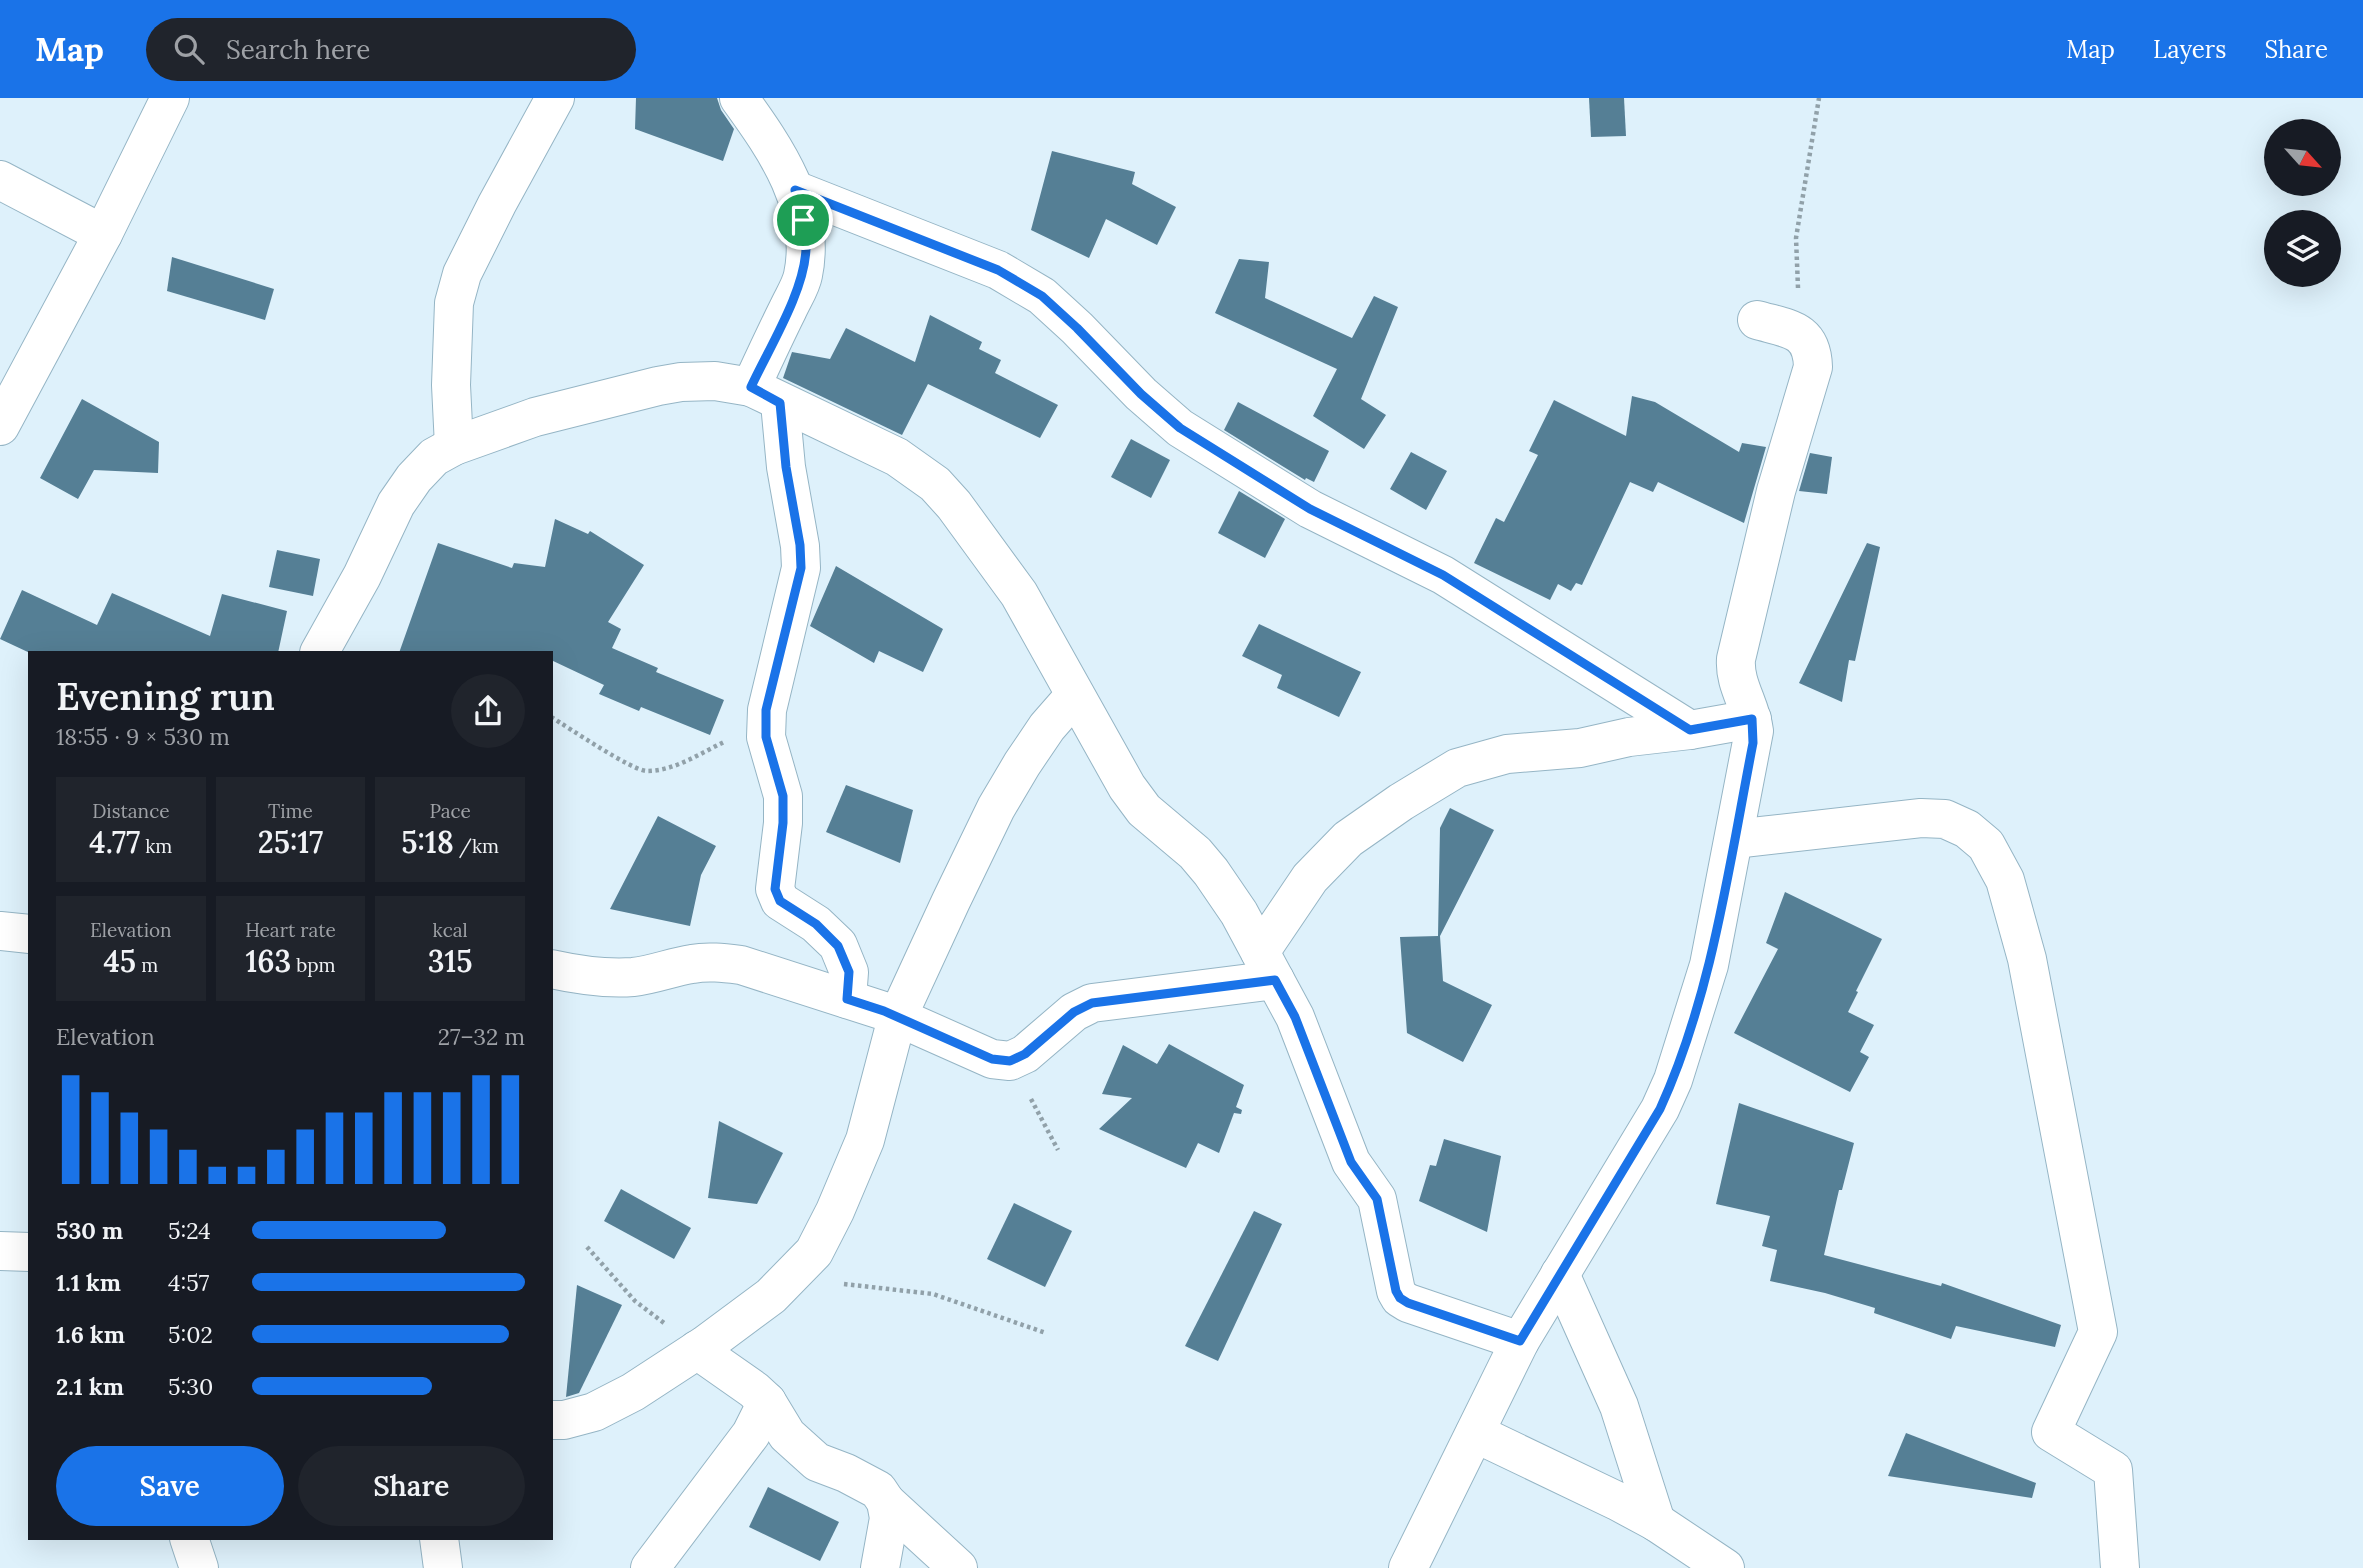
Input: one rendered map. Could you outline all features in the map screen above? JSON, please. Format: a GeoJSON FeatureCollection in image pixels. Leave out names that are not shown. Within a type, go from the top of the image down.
{"type":"FeatureCollection","features":[{"type":"Feature","properties":{"kind":"street"},"geometry":{"type":"LineString","coordinates":[[2,417],[103,234],[170,98]]}},
{"type":"Feature","properties":{"kind":"street"},"geometry":{"type":"LineString","coordinates":[[454,446],[451,385],[454,303],[463,274],[497,204],[555,98]]}},
{"type":"Feature","properties":{"kind":"street"},"geometry":{"type":"LineString","coordinates":[[739,98],[779,156],[795,190],[803,220],[806,247],[803,277],[765,395],[786,467],[800,545],[801,568],[766,710],[766,737],[783,796],[783,823],[775,889],[780,901],[816,924],[838,946],[849,972],[847,999]]}},
{"type":"Feature","properties":{"kind":"street"},"geometry":{"type":"LineString","coordinates":[[0,180],[103,234]]}},
{"type":"Feature","properties":{"kind":"street"},"geometry":{"type":"LineString","coordinates":[[795,190],[998,270],[1042,296],[1141,394],[1180,428],[1310,509],[1443,575],[1690,730]]}},
{"type":"Feature","properties":{"kind":"street"},"geometry":{"type":"LineString","coordinates":[[1408,1568],[1520,1341],[1660,1109],[1673,1080],[1709,965],[1753,743],[1752,719],[1737,681],[1736,659],[1776,491],[1813,368],[1813,353],[1808,341],[1792,330],[1757,320]]}},
{"type":"Feature","properties":{"kind":"street"},"geometry":{"type":"LineString","coordinates":[[320,651],[362,576],[396,504],[414,478],[434,457],[454,446],[535,417],[658,386],[715,381],[765,395],[897,457],[934,484],[954,505],[1019,594],[1127,788],[1144,810],[1195,853],[1239,913],[1295,1017],[1351,1162],[1377,1199],[1396,1291],[1400,1298],[1520,1341]]}},
{"type":"Feature","properties":{"kind":"street"},"geometry":{"type":"LineString","coordinates":[[553,1420],[564,1420],[594,1412],[633,1392],[771,1296],[814,1252],[835,1211],[865,1140],[897,1018],[996,808],[1047,727],[1075,695]]}},
{"type":"Feature","properties":{"kind":"street"},"geometry":{"type":"LineString","coordinates":[[1268,966],[1310,878],[1348,839],[1457,768],[1507,754],[1580,748],[1629,737],[1752,719]]}},
{"type":"Feature","properties":{"kind":"street"},"geometry":{"type":"LineString","coordinates":[[1734,839],[1921,818],[1945,819],[1967,829],[1986,845],[2005,880],[2027,959],[2098,1332],[2051,1432],[2113,1470],[2120,1568]]}},
{"type":"Feature","properties":{"kind":"street"},"geometry":{"type":"LineString","coordinates":[[0,932],[28,934]]}},
{"type":"Feature","properties":{"kind":"street"},"geometry":{"type":"LineString","coordinates":[[553,969],[597,976],[634,977],[692,964],[719,962],[741,965],[847,999],[992,1059],[1010,1061],[1025,1054],[1074,1012],[1092,1003],[1268,966]]}},
{"type":"Feature","properties":{"kind":"street"},"geometry":{"type":"LineString","coordinates":[[0,1251],[28,1252]]}},
{"type":"Feature","properties":{"kind":"street"},"geometry":{"type":"LineString","coordinates":[[1560,1274],[1619,1406],[1656,1522]]}},
{"type":"Feature","properties":{"kind":"street"},"geometry":{"type":"LineString","coordinates":[[697,1350],[742,1380],[767,1402],[787,1435],[802,1451],[817,1462],[866,1482],[878,1490],[886,1502],[958,1568]]}},
{"type":"Feature","properties":{"kind":"street"},"geometry":{"type":"LineString","coordinates":[[650,1568],[751,1434],[767,1402]]}},
{"type":"Feature","properties":{"kind":"street"},"geometry":{"type":"LineString","coordinates":[[1475,1433],[1617,1500],[1656,1522],[1725,1568]]}},
{"type":"Feature","properties":{"kind":"street"},"geometry":{"type":"LineString","coordinates":[[880,1568],[889,1518],[886,1502]]}},
{"type":"Feature","properties":{"kind":"street"},"geometry":{"type":"LineString","coordinates":[[190,1540],[199,1568]]}},
{"type":"Feature","properties":{"kind":"street"},"geometry":{"type":"LineString","coordinates":[[439,1540],[443,1568]]}},
{"type":"Feature","properties":{"kind":"path"},"geometry":{"type":"LineString","coordinates":[[1800,335],[1796,238],[1819,98]]}},
{"type":"Feature","properties":{"kind":"path"},"geometry":{"type":"LineString","coordinates":[[553,718],[607,752],[645,771],[670,767],[766,722]]}},
{"type":"Feature","properties":{"kind":"path"},"geometry":{"type":"LineString","coordinates":[[1010,1061],[1058,1150]]}},
{"type":"Feature","properties":{"kind":"path"},"geometry":{"type":"LineString","coordinates":[[587,1247],[635,1301],[697,1350]]}},
{"type":"Feature","properties":{"kind":"path"},"geometry":{"type":"LineString","coordinates":[[788,1278],[933,1294],[1046,1333]]}},
{"type":"Feature","properties":{"kind":"building"},"geometry":{"type":"Polygon","coordinates":[[[636,98],[717,98],[721,110],[734,129],[723,161],[635,129],[636,98]]]}},
{"type":"Feature","properties":{"kind":"building"},"geometry":{"type":"Polygon","coordinates":[[[1589,98],[1624,98],[1626,136],[1591,137],[1589,98]]]}},
{"type":"Feature","properties":{"kind":"building"},"geometry":{"type":"Polygon","coordinates":[[[1052,151],[1135,172],[1132,184],[1176,207],[1157,245],[1106,219],[1089,258],[1031,230],[1052,151]]]}},
{"type":"Feature","properties":{"kind":"building"},"geometry":{"type":"Polygon","coordinates":[[[172,257],[274,289],[265,320],[167,291],[172,257]]]}},
{"type":"Feature","properties":{"kind":"building"},"geometry":{"type":"Polygon","coordinates":[[[1239,259],[1269,262],[1265,298],[1352,338],[1374,296],[1398,307],[1361,399],[1386,415],[1364,449],[1313,416],[1337,369],[1215,313],[1239,259]]]}},
{"type":"Feature","properties":{"kind":"building"},"geometry":{"type":"Polygon","coordinates":[[[930,315],[982,342],[979,349],[1001,360],[995,373],[1058,405],[1040,438],[928,384],[902,435],[783,378],[792,352],[830,359],[846,328],[915,362],[930,315]]]}},
{"type":"Feature","properties":{"kind":"building"},"geometry":{"type":"Polygon","coordinates":[[[1632,396],[1655,402],[1739,452],[1742,443],[1766,447],[1744,523],[1658,482],[1653,492],[1630,482],[1582,585],[1576,583],[1571,591],[1558,584],[1550,600],[1474,563],[1496,518],[1504,522],[1538,455],[1529,451],[1554,400],[1626,436],[1632,396]]]}},
{"type":"Feature","properties":{"kind":"building"},"geometry":{"type":"Polygon","coordinates":[[[82,399],[159,442],[158,473],[94,470],[78,499],[40,478],[82,399]]]}},
{"type":"Feature","properties":{"kind":"building"},"geometry":{"type":"Polygon","coordinates":[[[1238,402],[1329,451],[1314,482],[1306,478],[1305,480],[1224,430],[1238,402]]]}},
{"type":"Feature","properties":{"kind":"building"},"geometry":{"type":"Polygon","coordinates":[[[1131,439],[1170,460],[1151,498],[1111,477],[1131,439]]]}},
{"type":"Feature","properties":{"kind":"building"},"geometry":{"type":"Polygon","coordinates":[[[1411,452],[1447,471],[1426,510],[1390,489],[1411,452]]]}},
{"type":"Feature","properties":{"kind":"building"},"geometry":{"type":"Polygon","coordinates":[[[1810,453],[1832,457],[1827,494],[1799,491],[1810,453]]]}},
{"type":"Feature","properties":{"kind":"building"},"geometry":{"type":"Polygon","coordinates":[[[1239,491],[1285,519],[1265,558],[1218,533],[1239,491]]]}},
{"type":"Feature","properties":{"kind":"building"},"geometry":{"type":"Polygon","coordinates":[[[555,519],[588,534],[590,531],[644,565],[608,622],[621,629],[612,648],[658,668],[656,672],[724,700],[710,735],[641,707],[639,711],[599,694],[604,685],[553,661],[553,651],[400,651],[438,543],[512,568],[514,563],[545,567],[555,519]]]}},
{"type":"Feature","properties":{"kind":"building"},"geometry":{"type":"Polygon","coordinates":[[[1867,543],[1880,547],[1855,661],[1849,660],[1842,702],[1799,683],[1867,543]]]}},
{"type":"Feature","properties":{"kind":"building"},"geometry":{"type":"Polygon","coordinates":[[[277,550],[320,559],[313,596],[269,587],[277,550]]]}},
{"type":"Feature","properties":{"kind":"building"},"geometry":{"type":"Polygon","coordinates":[[[836,566],[943,629],[923,672],[879,651],[874,663],[810,626],[836,566]]]}},
{"type":"Feature","properties":{"kind":"building"},"geometry":{"type":"Polygon","coordinates":[[[22,590],[97,625],[112,593],[210,636],[222,594],[287,611],[278,651],[28,652],[0,639],[22,590]]]}},
{"type":"Feature","properties":{"kind":"building"},"geometry":{"type":"Polygon","coordinates":[[[1259,624],[1361,672],[1339,717],[1277,688],[1282,675],[1242,656],[1259,624]]]}},
{"type":"Feature","properties":{"kind":"building"},"geometry":{"type":"Polygon","coordinates":[[[846,785],[913,810],[900,863],[826,832],[846,785]]]}},
{"type":"Feature","properties":{"kind":"building"},"geometry":{"type":"Polygon","coordinates":[[[1450,808],[1494,830],[1440,936],[1443,981],[1492,1005],[1463,1062],[1407,1033],[1400,937],[1438,936],[1440,828],[1450,808]]]}},
{"type":"Feature","properties":{"kind":"building"},"geometry":{"type":"Polygon","coordinates":[[[658,816],[716,846],[701,875],[690,926],[610,909],[658,816]]]}},
{"type":"Feature","properties":{"kind":"building"},"geometry":{"type":"Polygon","coordinates":[[[1785,892],[1882,939],[1848,1012],[1874,1025],[1860,1052],[1869,1057],[1850,1092],[1734,1033],[1778,949],[1766,943],[1785,892]]]}},
{"type":"Feature","properties":{"kind":"building"},"geometry":{"type":"Polygon","coordinates":[[[1169,1044],[1244,1085],[1236,1107],[1242,1110],[1241,1114],[1234,1113],[1219,1153],[1198,1143],[1186,1168],[1099,1129],[1132,1098],[1102,1094],[1123,1045],[1157,1064],[1169,1044]]]}},
{"type":"Feature","properties":{"kind":"building"},"geometry":{"type":"Polygon","coordinates":[[[1739,1103],[1854,1143],[1842,1190],[1839,1190],[1824,1255],[1941,1286],[1942,1283],[2061,1325],[2055,1347],[1956,1326],[1951,1339],[1874,1313],[1875,1308],[1770,1281],[1777,1250],[1762,1246],[1770,1216],[1716,1204],[1739,1103]]]}},
{"type":"Feature","properties":{"kind":"building"},"geometry":{"type":"Polygon","coordinates":[[[719,1121],[783,1153],[757,1204],[708,1198],[719,1121]]]}},
{"type":"Feature","properties":{"kind":"building"},"geometry":{"type":"Polygon","coordinates":[[[1444,1139],[1501,1156],[1487,1232],[1419,1201],[1430,1165],[1436,1166],[1444,1139]]]}},
{"type":"Feature","properties":{"kind":"building"},"geometry":{"type":"Polygon","coordinates":[[[621,1189],[691,1228],[674,1259],[604,1221],[621,1189]]]}},
{"type":"Feature","properties":{"kind":"building"},"geometry":{"type":"Polygon","coordinates":[[[1014,1203],[1072,1231],[1045,1287],[987,1259],[1014,1203]]]}},
{"type":"Feature","properties":{"kind":"building"},"geometry":{"type":"Polygon","coordinates":[[[1254,1211],[1282,1224],[1218,1361],[1185,1346],[1254,1211]]]}},
{"type":"Feature","properties":{"kind":"building"},"geometry":{"type":"Polygon","coordinates":[[[577,1285],[622,1305],[579,1393],[566,1397],[577,1285]]]}},
{"type":"Feature","properties":{"kind":"building"},"geometry":{"type":"Polygon","coordinates":[[[1906,1433],[2036,1483],[2032,1498],[1888,1476],[1906,1433]]]}},
{"type":"Feature","properties":{"kind":"building"},"geometry":{"type":"Polygon","coordinates":[[[768,1487],[839,1522],[820,1561],[749,1527],[768,1487]]]}},
{"type":"Feature","properties":{"kind":"route"},"geometry":{"type":"LineString","coordinates":[[795,190],[998,270],[1042,296],[1141,394],[1180,428],[1310,509],[1443,575],[1690,730],[1752,719],[1753,743],[1709,965],[1673,1080],[1660,1109],[1520,1341],[1400,1298],[1396,1291],[1377,1199],[1351,1162],[1295,1017],[1275,980],[1092,1003],[1074,1012],[1025,1054],[1010,1061],[992,1059],[884,1011],[847,999],[849,972],[838,946],[816,924],[780,901],[775,889],[783,823],[783,796],[766,737],[766,710],[801,568],[800,545],[786,467],[780,403],[751,387],[803,277],[806,247],[803,220],[795,190]]}}]}
